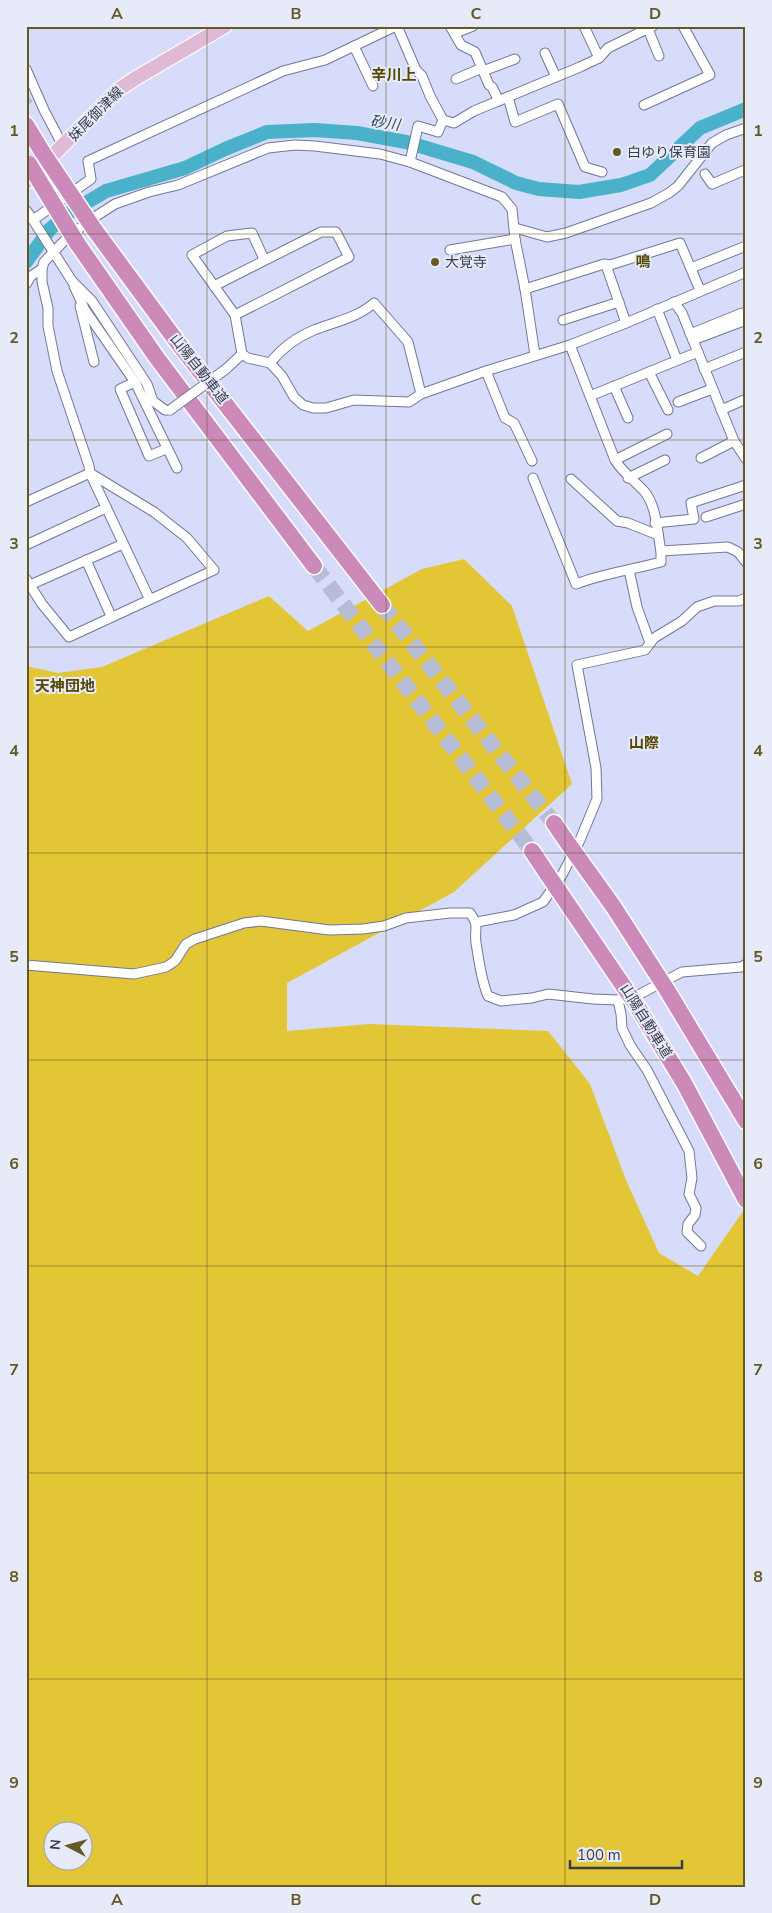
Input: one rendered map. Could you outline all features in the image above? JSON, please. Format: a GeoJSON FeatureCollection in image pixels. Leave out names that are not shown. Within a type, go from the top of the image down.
{"type":"FeatureCollection","features":[{"type":"Feature","properties":{"kind":"highway","name":"山陽自動車道"},"geometry":{"type":"LineString","coordinates":[[26,125],[94,229],[178,343],[382,605]]}},
{"type":"Feature","properties":{"kind":"highway","name":"山陽自動車道"},"geometry":{"type":"LineString","coordinates":[[28,162],[77,243],[157,358],[314,566]]}},
{"type":"Feature","properties":{"kind":"highway"},"geometry":{"type":"LineString","coordinates":[[554,823],[613,906],[667,990],[746,1121]]}},
{"type":"Feature","properties":{"kind":"highway","name":"山陽自動車道"},"geometry":{"type":"LineString","coordinates":[[532,851],[637,1006],[684,1083],[746,1200]]}},
{"type":"Feature","properties":{"kind":"main road","name":"妹尾御津線"},"geometry":{"type":"LineString","coordinates":[[26,182],[118,90],[225,26]]}},
{"type":"Feature","properties":{"kind":"street"},"geometry":{"type":"LineString","coordinates":[[34,222],[91,180],[88,161],[283,71],[325,60],[396,26],[416,70],[422,76],[443,120],[454,123],[474,111],[599,58],[608,48],[651,27],[659,56]]}},
{"type":"Feature","properties":{"kind":"street"},"geometry":{"type":"LineString","coordinates":[[473,26],[453,30],[461,45],[475,52],[499,101]]}},
{"type":"Feature","properties":{"kind":"street"},"geometry":{"type":"LineString","coordinates":[[584,26],[599,58]]}},
{"type":"Feature","properties":{"kind":"street"},"geometry":{"type":"LineString","coordinates":[[644,106],[710,75],[683,26]]}},
{"type":"Feature","properties":{"kind":"street"},"geometry":{"type":"LineString","coordinates":[[354,46],[372,86]]}},
{"type":"Feature","properties":{"kind":"street"},"geometry":{"type":"LineString","coordinates":[[545,53],[556,77]]}},
{"type":"Feature","properties":{"kind":"street"},"geometry":{"type":"LineString","coordinates":[[456,78],[515,59]]}},
{"type":"Feature","properties":{"kind":"street"},"geometry":{"type":"LineString","coordinates":[[26,69],[33,96],[64,146]]}},
{"type":"Feature","properties":{"kind":"street"},"geometry":{"type":"LineString","coordinates":[[508,97],[515,122],[558,104],[585,167],[602,172]]}},
{"type":"Feature","properties":{"kind":"street"},"geometry":{"type":"LineString","coordinates":[[410,162],[418,126],[438,132],[443,120]]}},
{"type":"Feature","properties":{"kind":"street"},"geometry":{"type":"LineString","coordinates":[[515,228],[547,237],[651,203],[678,186],[712,143],[726,135],[746,128]]}},
{"type":"Feature","properties":{"kind":"street"},"geometry":{"type":"LineString","coordinates":[[150,598],[90,473],[90,466],[58,371],[48,326],[48,308],[42,282],[44,262],[54,251],[90,220],[115,204],[132,197],[178,185],[268,148],[295,145],[345,149],[380,154],[410,162],[502,197],[512,209],[515,239],[535,355]]}},
{"type":"Feature","properties":{"kind":"street"},"geometry":{"type":"LineString","coordinates":[[705,174],[712,184],[745,170],[746,172]]}},
{"type":"Feature","properties":{"kind":"street"},"geometry":{"type":"LineString","coordinates":[[26,210],[72,280],[92,302],[147,384],[153,401],[165,410],[170,410],[226,369],[242,354]]}},
{"type":"Feature","properties":{"kind":"street"},"geometry":{"type":"LineString","coordinates":[[214,286],[264,259],[321,232],[336,232],[349,257],[235,316]]}},
{"type":"Feature","properties":{"kind":"street"},"geometry":{"type":"LineString","coordinates":[[264,259],[252,233],[227,236],[192,255],[235,316],[242,354],[248,358],[270,363],[282,376],[294,397],[303,405],[313,408],[326,408],[354,400],[409,402],[421,394],[486,371],[570,345],[746,272]]}},
{"type":"Feature","properties":{"kind":"street"},"geometry":{"type":"LineString","coordinates":[[450,250],[515,239]]}},
{"type":"Feature","properties":{"kind":"street"},"geometry":{"type":"LineString","coordinates":[[525,289],[680,243],[700,290]]}},
{"type":"Feature","properties":{"kind":"street"},"geometry":{"type":"LineString","coordinates":[[691,268],[746,246]]}},
{"type":"Feature","properties":{"kind":"street"},"geometry":{"type":"LineString","coordinates":[[606,265],[626,323]]}},
{"type":"Feature","properties":{"kind":"street"},"geometry":{"type":"LineString","coordinates":[[26,284],[31,276],[42,269]]}},
{"type":"Feature","properties":{"kind":"street"},"geometry":{"type":"LineString","coordinates":[[72,280],[89,316],[135,382],[166,449],[177,468]]}},
{"type":"Feature","properties":{"kind":"street"},"geometry":{"type":"LineString","coordinates":[[79,298],[80,310],[94,362]]}},
{"type":"Feature","properties":{"kind":"street"},"geometry":{"type":"LineString","coordinates":[[563,320],[619,302]]}},
{"type":"Feature","properties":{"kind":"street"},"geometry":{"type":"LineString","coordinates":[[674,302],[682,313],[734,441],[744,453]]}},
{"type":"Feature","properties":{"kind":"street"},"geometry":{"type":"LineString","coordinates":[[270,363],[286,347],[305,334],[360,313],[374,303],[408,342],[421,394]]}},
{"type":"Feature","properties":{"kind":"street"},"geometry":{"type":"LineString","coordinates":[[657,310],[677,360]]}},
{"type":"Feature","properties":{"kind":"street"},"geometry":{"type":"LineString","coordinates":[[692,337],[744,316]]}},
{"type":"Feature","properties":{"kind":"street"},"geometry":{"type":"LineString","coordinates":[[533,478],[576,584],[598,576],[661,562],[661,551],[650,501],[644,492],[628,478],[615,460],[570,345]]}},
{"type":"Feature","properties":{"kind":"street"},"geometry":{"type":"LineString","coordinates":[[590,396],[698,352]]}},
{"type":"Feature","properties":{"kind":"street"},"geometry":{"type":"LineString","coordinates":[[704,369],[746,352]]}},
{"type":"Feature","properties":{"kind":"street"},"geometry":{"type":"LineString","coordinates":[[486,371],[505,418],[514,423],[532,461]]}},
{"type":"Feature","properties":{"kind":"street"},"geometry":{"type":"LineString","coordinates":[[649,372],[668,410]]}},
{"type":"Feature","properties":{"kind":"street"},"geometry":{"type":"LineString","coordinates":[[135,382],[120,389],[149,456],[166,449]]}},
{"type":"Feature","properties":{"kind":"street"},"geometry":{"type":"LineString","coordinates":[[614,386],[628,418]]}},
{"type":"Feature","properties":{"kind":"street"},"geometry":{"type":"LineString","coordinates":[[678,402],[712,389]]}},
{"type":"Feature","properties":{"kind":"street"},"geometry":{"type":"LineString","coordinates":[[721,410],[746,399]]}},
{"type":"Feature","properties":{"kind":"street"},"geometry":{"type":"LineString","coordinates":[[615,460],[667,434]]}},
{"type":"Feature","properties":{"kind":"street"},"geometry":{"type":"LineString","coordinates":[[702,458],[734,441]]}},
{"type":"Feature","properties":{"kind":"street"},"geometry":{"type":"LineString","coordinates":[[628,478],[665,460]]}},
{"type":"Feature","properties":{"kind":"street"},"geometry":{"type":"LineString","coordinates":[[26,502],[90,473]]}},
{"type":"Feature","properties":{"kind":"street"},"geometry":{"type":"LineString","coordinates":[[90,473],[154,512],[187,538],[214,570],[69,636],[42,604],[28,582],[124,544]]}},
{"type":"Feature","properties":{"kind":"street"},"geometry":{"type":"LineString","coordinates":[[571,479],[617,521],[628,523],[658,535]]}},
{"type":"Feature","properties":{"kind":"street"},"geometry":{"type":"LineString","coordinates":[[655,523],[694,519],[691,503],[746,485]]}},
{"type":"Feature","properties":{"kind":"street"},"geometry":{"type":"LineString","coordinates":[[706,518],[746,504]]}},
{"type":"Feature","properties":{"kind":"street"},"geometry":{"type":"LineString","coordinates":[[26,545],[106,508]]}},
{"type":"Feature","properties":{"kind":"street"},"geometry":{"type":"LineString","coordinates":[[661,551],[728,547],[738,552],[746,562]]}},
{"type":"Feature","properties":{"kind":"street"},"geometry":{"type":"LineString","coordinates":[[86,560],[111,616]]}},
{"type":"Feature","properties":{"kind":"street"},"geometry":{"type":"LineString","coordinates":[[629,570],[637,607],[650,643]]}},
{"type":"Feature","properties":{"kind":"street"},"geometry":{"type":"LineString","coordinates":[[476,922],[514,915],[542,902],[562,875],[580,840],[597,799],[596,768],[577,665],[645,650],[654,638],[682,621],[696,607],[714,601],[739,601],[746,598]]}},
{"type":"Feature","properties":{"kind":"street"},"geometry":{"type":"LineString","coordinates":[[26,965],[134,974],[166,967],[175,961],[186,944],[195,939],[244,924],[260,921],[329,930],[363,929],[384,926],[406,918],[450,913],[470,913],[476,922],[476,940],[484,986],[488,996],[501,1001],[532,998],[548,994],[618,1000],[640,994],[682,972],[741,967],[746,964]]}},
{"type":"Feature","properties":{"kind":"street"},"geometry":{"type":"LineString","coordinates":[[618,1000],[622,1028],[630,1045],[648,1070],[689,1151],[692,1178],[690,1194],[696,1208],[695,1216],[688,1224],[688,1232],[701,1246]]}},
{"type":"Feature","properties":{"kind":"shaded area"},"geometry":{"type":"Polygon","coordinates":[[[464,559],[512,606],[572,784],[454,892],[287,983],[287,1031],[369,1024],[548,1031],[590,1084],[626,1180],[659,1253],[698,1276],[746,1207],[746,1887],[26,1887],[26,666],[58,673],[102,667],[269,596],[308,631],[422,569],[464,559]]]}},
{"type":"Feature","properties":{"kind":"waterway","name":"砂川"},"geometry":{"type":"LineString","coordinates":[[26,262],[50,229],[69,213],[106,191],[185,168],[267,132],[315,130],[357,133],[406,142],[473,162],[516,183],[539,189],[579,192],[621,185],[650,175],[700,128],[746,109]]}},
{"type":"Feature","properties":{"kind":"tunnel"},"geometry":{"type":"LineString","coordinates":[[26,101],[30,98]]}},
{"type":"Feature","properties":{"kind":"tunnel"},"geometry":{"type":"LineString","coordinates":[[314,566],[532,851]]}},
{"type":"Feature","properties":{"kind":"tunnel"},"geometry":{"type":"LineString","coordinates":[[382,605],[554,823]]}},
{"type":"Feature","properties":{"kind":"place","name":"白ゆり保育園"},"geometry":{"type":"Point","coordinates":[617,152]}},
{"type":"Feature","properties":{"kind":"place","name":"大覚寺"},"geometry":{"type":"Point","coordinates":[435,262]}},
{"type":"Feature","properties":{"kind":"district","name":"辛川上"},"geometry":{"type":"Point","coordinates":[394,75]}},
{"type":"Feature","properties":{"kind":"district","name":"鳴"},"geometry":{"type":"Point","coordinates":[643,262]}},
{"type":"Feature","properties":{"kind":"district","name":"天神団地"},"geometry":{"type":"Point","coordinates":[65,686]}},
{"type":"Feature","properties":{"kind":"district","name":"山際"},"geometry":{"type":"Point","coordinates":[644,743]}}]}
